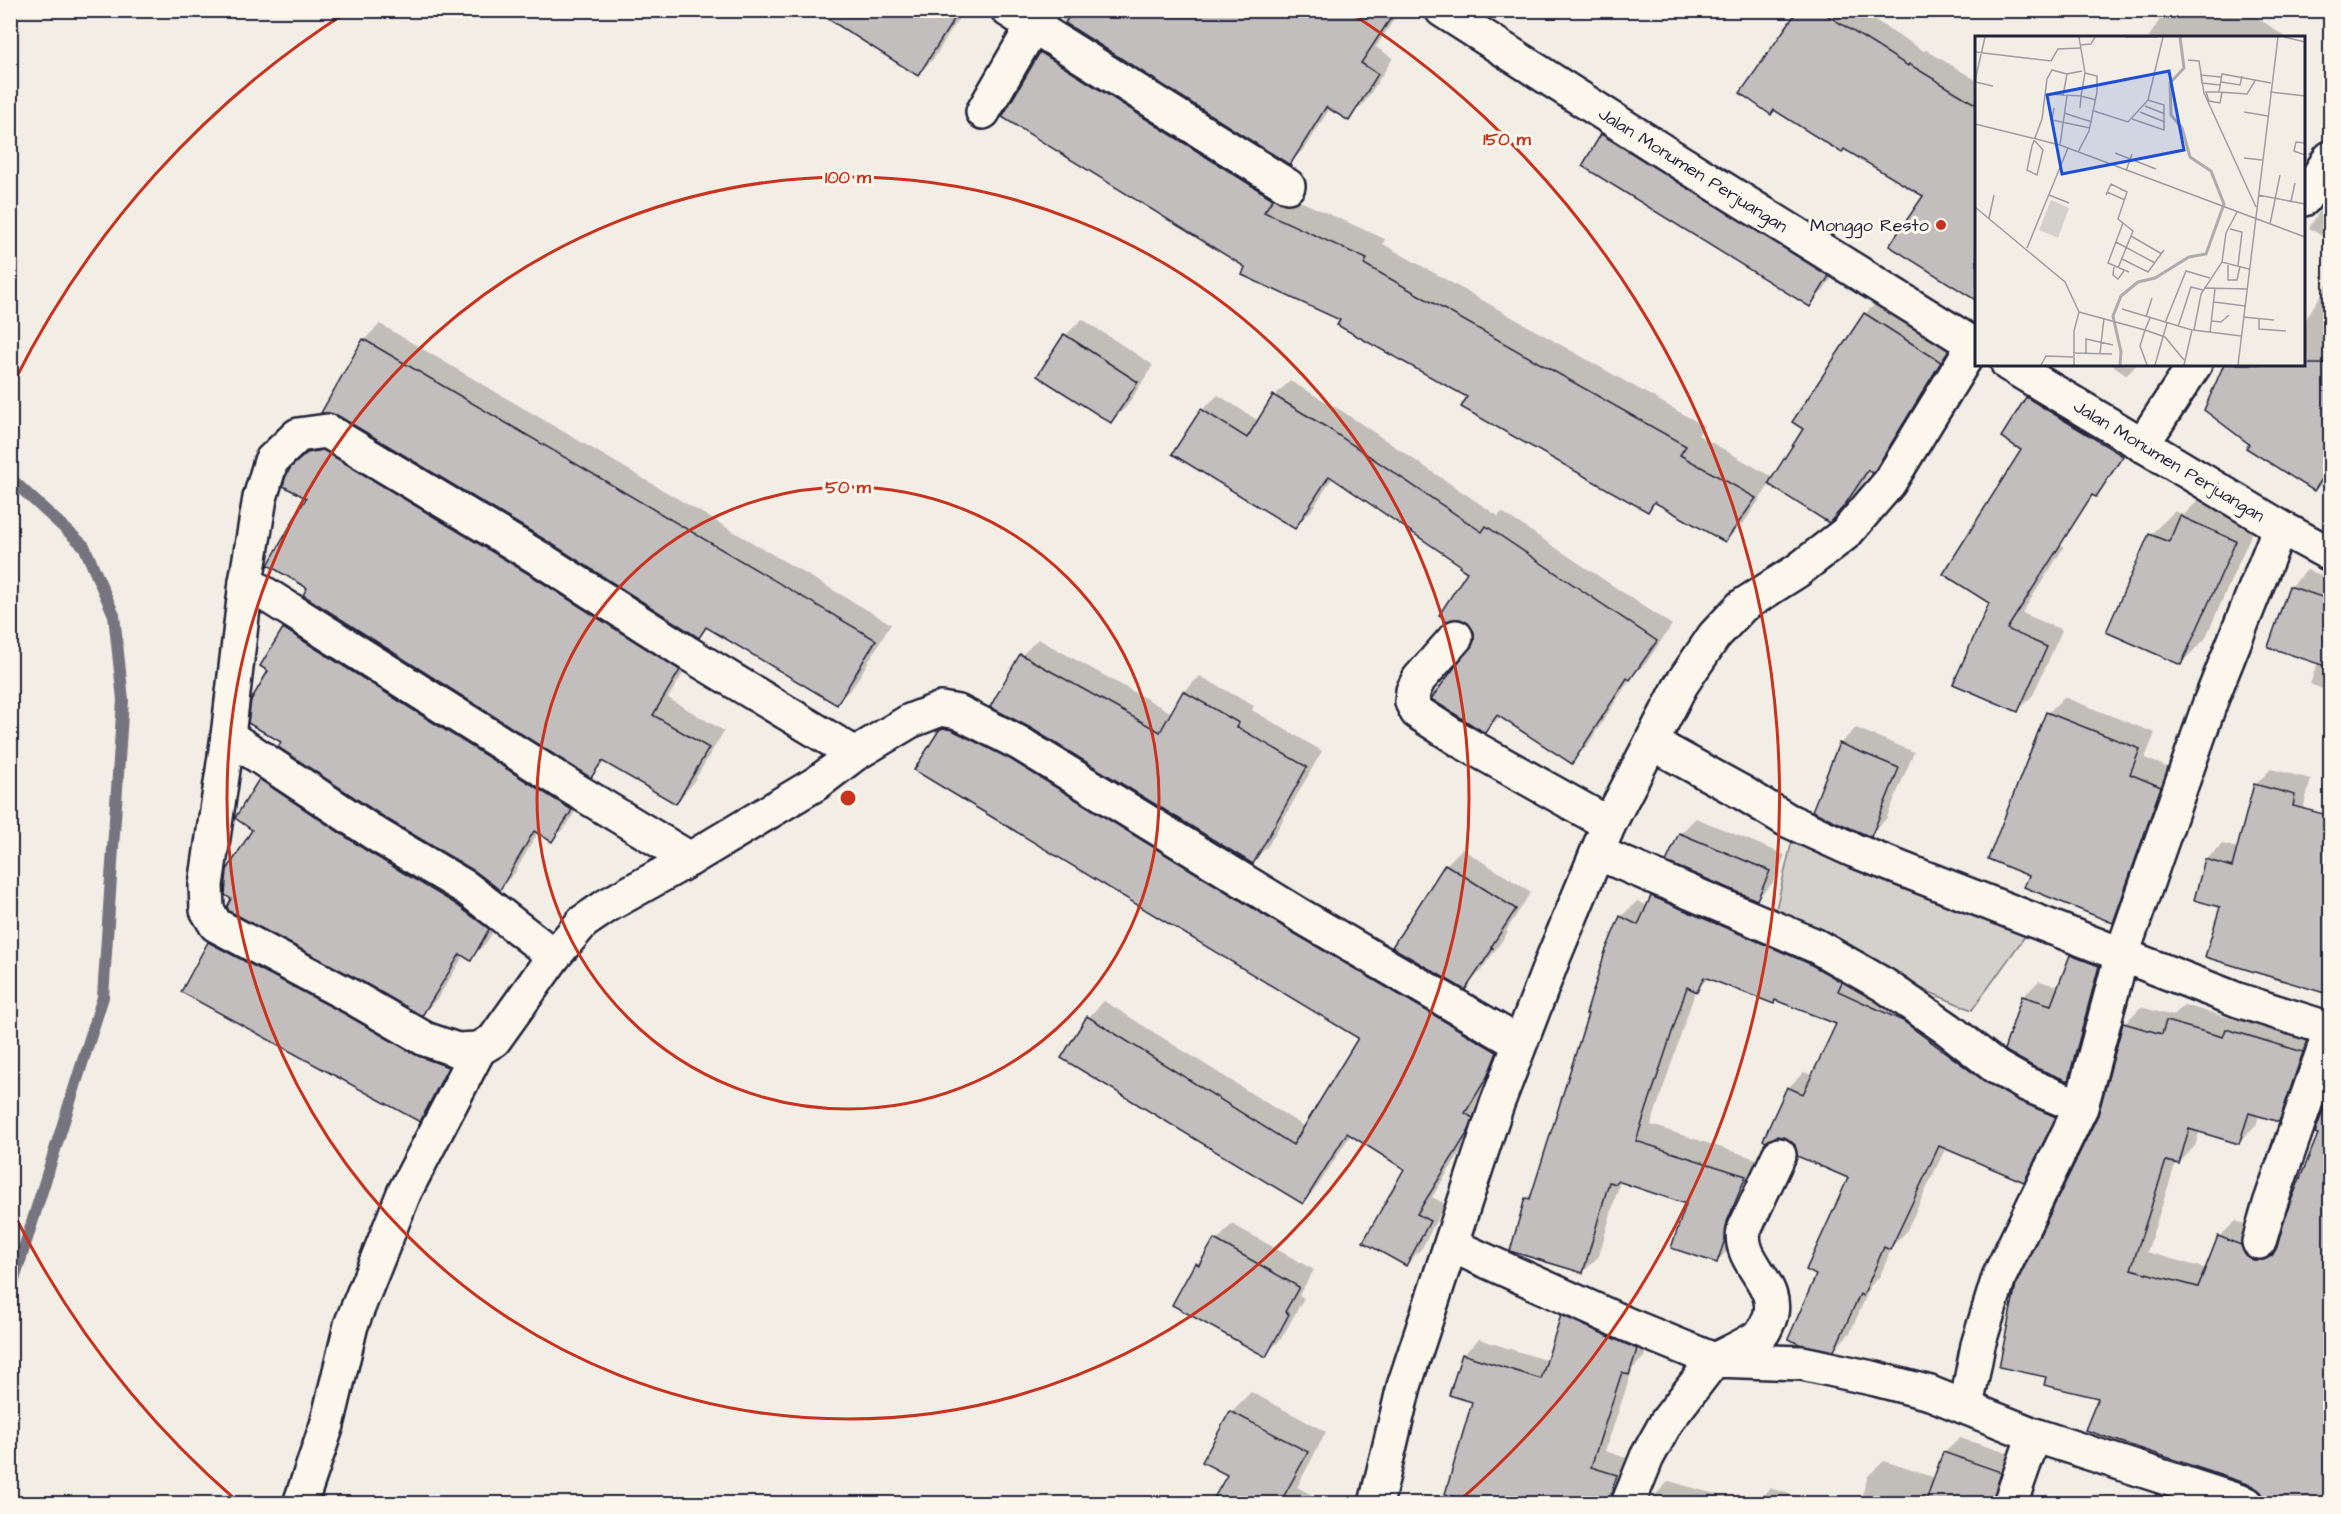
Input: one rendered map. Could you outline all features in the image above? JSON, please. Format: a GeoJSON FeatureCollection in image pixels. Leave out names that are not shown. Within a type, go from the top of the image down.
{"type":"FeatureCollection","features":[{"type":"Feature","properties":{"kind":"street","name":"Jalan Monumen Perjuangan"},"geometry":{"type":"LineString","coordinates":[[1442,10],[1674,159],[1975,345]]}},
{"type":"Feature","properties":{"kind":"street"},"geometry":{"type":"LineString","coordinates":[[983,112],[1027,16],[1288,186]]}},
{"type":"Feature","properties":{"kind":"street"},"geometry":{"type":"LineString","coordinates":[[2305,197],[2331,158]]}},
{"type":"Feature","properties":{"kind":"street"},"geometry":{"type":"LineString","coordinates":[[1376,1503],[1404,1386],[1519,1042],[1603,839],[1681,685],[1714,636],[1742,606],[1797,571],[1846,533],[1889,483],[1975,345]]}},
{"type":"Feature","properties":{"kind":"street","name":"Jalan Monumen Perjuangan"},"geometry":{"type":"LineString","coordinates":[[2011,366],[2280,527],[2331,554]]}},
{"type":"Feature","properties":{"kind":"street"},"geometry":{"type":"LineString","coordinates":[[2142,445],[2194,366]]}},
{"type":"Feature","properties":{"kind":"street"},"geometry":{"type":"LineString","coordinates":[[855,754],[689,654],[542,560],[327,431],[298,435],[271,461],[260,498],[246,582],[228,736],[206,885],[207,910],[216,925],[354,998],[425,1039],[458,1050],[479,1049],[494,1040],[554,956],[584,922],[608,904],[690,859],[817,783],[855,754],[924,714],[941,709],[958,712],[1019,743],[1301,916],[1519,1042]]}},
{"type":"Feature","properties":{"kind":"street"},"geometry":{"type":"LineString","coordinates":[[1966,1407],[1978,1345],[1999,1277],[2081,1107],[2122,954],[2211,699],[2280,527]]}},
{"type":"Feature","properties":{"kind":"street"},"geometry":{"type":"LineString","coordinates":[[246,582],[574,789],[690,859]]}},
{"type":"Feature","properties":{"kind":"street"},"geometry":{"type":"LineString","coordinates":[[1456,637],[1419,679],[1413,691],[1412,702],[1417,712],[1603,839],[1816,946],[1884,985],[1948,1029],[1996,1067],[2026,1084],[2081,1107]]}},
{"type":"Feature","properties":{"kind":"street"},"geometry":{"type":"LineString","coordinates":[[228,736],[377,835],[465,887],[554,956]]}},
{"type":"Feature","properties":{"kind":"street"},"geometry":{"type":"LineString","coordinates":[[1652,743],[1787,820],[1852,850],[2238,1000],[2331,1031],[2270,1204],[2259,1242]]}},
{"type":"Feature","properties":{"kind":"street"},"geometry":{"type":"LineString","coordinates":[[300,1503],[327,1425],[351,1325],[404,1192],[479,1049]]}},
{"type":"Feature","properties":{"kind":"street"},"geometry":{"type":"LineString","coordinates":[[1628,1503],[1647,1457],[1667,1420],[1714,1360],[1763,1332],[1770,1317],[1772,1304],[1767,1287],[1746,1253],[1742,1240],[1744,1230],[1779,1155]]}},
{"type":"Feature","properties":{"kind":"street"},"geometry":{"type":"LineString","coordinates":[[1451,1245],[1626,1324],[1714,1360],[1802,1364],[1876,1378],[1930,1393],[2034,1435],[2247,1503]]}},
{"type":"Feature","properties":{"kind":"street"},"geometry":{"type":"LineString","coordinates":[[2010,1503],[2034,1435]]}},
{"type":"Feature","properties":{"kind":"shaded area"},"geometry":{"type":"Polygon","coordinates":[[[1794,832],[2033,925],[1972,1010],[1772,926],[1794,832]]]}},
{"type":"Feature","properties":{"kind":"building"},"geometry":{"type":"Polygon","coordinates":[[[814,10],[960,10],[918,76],[814,10]]]}},
{"type":"Feature","properties":{"kind":"building"},"geometry":{"type":"Polygon","coordinates":[[[1073,10],[1396,10],[1361,63],[1378,74],[1349,121],[1326,107],[1290,165],[1065,23],[1073,10]]]}},
{"type":"Feature","properties":{"kind":"building"},"geometry":{"type":"Polygon","coordinates":[[[1798,10],[1819,10],[1908,66],[1909,64],[1975,104],[1975,300],[1889,246],[1923,196],[1844,149],[1842,153],[1774,110],[1771,115],[1740,93],[1798,10]]]}},
{"type":"Feature","properties":{"kind":"building"},"geometry":{"type":"Polygon","coordinates":[[[1040,52],[1273,199],[1264,212],[1367,259],[1364,264],[1686,446],[1680,455],[1756,498],[1725,542],[1654,502],[1648,512],[1461,407],[1467,397],[1337,325],[1340,320],[1242,275],[1245,267],[1002,117],[1040,52]]]}},
{"type":"Feature","properties":{"kind":"building"},"geometry":{"type":"Polygon","coordinates":[[[1601,134],[1829,276],[1810,307],[1582,166],[1601,134]]]}},
{"type":"Feature","properties":{"kind":"building"},"geometry":{"type":"Polygon","coordinates":[[[1864,313],[1941,362],[1874,472],[1868,470],[1844,506],[1829,523],[1768,484],[1803,429],[1792,422],[1864,313]]]}},
{"type":"Feature","properties":{"kind":"building"},"geometry":{"type":"Polygon","coordinates":[[[1064,334],[1138,382],[1111,423],[1037,376],[1064,334]]]}},
{"type":"Feature","properties":{"kind":"building"},"geometry":{"type":"Polygon","coordinates":[[[363,339],[876,640],[837,705],[706,627],[699,638],[552,544],[337,415],[321,413],[363,339]]]}},
{"type":"Feature","properties":{"kind":"building"},"geometry":{"type":"Polygon","coordinates":[[[2331,364],[2331,466],[2314,491],[2246,448],[2249,444],[2204,410],[2223,366],[2331,364]]]}},
{"type":"Feature","properties":{"kind":"building"},"geometry":{"type":"Polygon","coordinates":[[[1273,395],[1326,427],[1482,532],[1486,526],[1657,641],[1630,680],[1627,678],[1572,764],[1497,715],[1485,733],[1431,699],[1474,641],[1474,632],[1468,623],[1459,619],[1448,621],[1439,615],[1467,572],[1459,567],[1460,565],[1329,476],[1295,529],[1172,454],[1201,409],[1247,438],[1273,395]]]}},
{"type":"Feature","properties":{"kind":"building"},"geometry":{"type":"Polygon","coordinates":[[[2026,397],[2123,456],[2096,497],[2092,495],[2007,629],[2047,647],[2018,712],[1953,684],[1989,603],[1943,574],[2021,450],[2001,437],[2026,397]]]}},
{"type":"Feature","properties":{"kind":"building"},"geometry":{"type":"Polygon","coordinates":[[[323,450],[532,576],[680,670],[653,715],[709,748],[676,804],[602,761],[591,778],[303,595],[307,588],[268,565],[306,498],[283,486],[285,478],[291,467],[307,453],[323,450]]]}},
{"type":"Feature","properties":{"kind":"building"},"geometry":{"type":"Polygon","coordinates":[[[2180,516],[2236,541],[2181,665],[2106,632],[2149,534],[2169,542],[2180,516]]]}},
{"type":"Feature","properties":{"kind":"building"},"geometry":{"type":"Polygon","coordinates":[[[2289,586],[2331,600],[2331,668],[2268,647],[2289,586]]]}},
{"type":"Feature","properties":{"kind":"building"},"geometry":{"type":"Polygon","coordinates":[[[283,628],[572,810],[552,842],[534,831],[500,890],[475,871],[387,819],[278,747],[281,742],[248,723],[251,700],[268,671],[260,666],[283,628]]]}},
{"type":"Feature","properties":{"kind":"building"},"geometry":{"type":"Polygon","coordinates":[[[1020,654],[1160,732],[1183,691],[1239,723],[1237,727],[1307,767],[1253,864],[1029,727],[990,707],[1020,654]]]}},
{"type":"Feature","properties":{"kind":"building"},"geometry":{"type":"Polygon","coordinates":[[[2046,712],[2140,749],[2130,774],[2161,787],[2113,923],[2024,887],[2029,876],[1988,859],[2046,712]]]}},
{"type":"Feature","properties":{"kind":"building"},"geometry":{"type":"Polygon","coordinates":[[[943,728],[952,730],[1010,759],[1292,932],[1497,1052],[1487,1077],[1465,1113],[1473,1118],[1468,1132],[1417,1214],[1430,1221],[1406,1266],[1363,1242],[1404,1169],[1347,1133],[1303,1204],[1061,1058],[1087,1016],[1293,1145],[1358,1038],[914,770],[939,730],[943,728]]]}},
{"type":"Feature","properties":{"kind":"building"},"geometry":{"type":"Polygon","coordinates":[[[1839,743],[1899,768],[1871,837],[1812,811],[1839,743]]]}},
{"type":"Feature","properties":{"kind":"building"},"geometry":{"type":"Polygon","coordinates":[[[259,779],[367,851],[454,903],[489,929],[471,961],[460,954],[422,1016],[229,911],[227,907],[231,899],[225,895],[227,870],[252,830],[235,818],[259,779]]]}},
{"type":"Feature","properties":{"kind":"building"},"geometry":{"type":"Polygon","coordinates":[[[2254,784],[2295,795],[2293,806],[2331,816],[2331,995],[2205,957],[2220,907],[2194,900],[2205,859],[2232,867],[2254,784]]]}},
{"type":"Feature","properties":{"kind":"building"},"geometry":{"type":"Polygon","coordinates":[[[1679,833],[1770,871],[1757,900],[1666,862],[1679,833]]]}},
{"type":"Feature","properties":{"kind":"building"},"geometry":{"type":"Polygon","coordinates":[[[1445,864],[1516,909],[1465,990],[1392,947],[1445,864]]]}},
{"type":"Feature","properties":{"kind":"building"},"geometry":{"type":"Polygon","coordinates":[[[1651,896],[1808,963],[1842,982],[1838,991],[1903,1021],[1987,1083],[2019,1101],[2056,1117],[2024,1182],[1939,1146],[1890,1250],[1884,1247],[1863,1296],[1860,1294],[1834,1351],[1799,1344],[1788,1339],[1816,1275],[1806,1270],[1848,1178],[1797,1156],[1795,1145],[1786,1138],[1777,1136],[1766,1142],[1763,1140],[1787,1087],[1803,1094],[1836,1024],[1775,1000],[1774,1004],[1704,977],[1697,992],[1687,987],[1636,1141],[1746,1176],[1727,1222],[1725,1239],[1717,1263],[1671,1248],[1686,1204],[1617,1181],[1616,1184],[1609,1182],[1583,1273],[1510,1251],[1525,1198],[1530,1199],[1605,952],[1620,916],[1638,925],[1651,896]]]}},
{"type":"Feature","properties":{"kind":"building"},"geometry":{"type":"Polygon","coordinates":[[[208,942],[345,1014],[416,1055],[448,1067],[420,1122],[181,992],[208,942]]]}},
{"type":"Feature","properties":{"kind":"building"},"geometry":{"type":"Polygon","coordinates":[[[2070,955],[2099,966],[2068,1081],[2034,1067],[2004,1050],[2022,996],[2051,1005],[2070,955]]]}},
{"type":"Feature","properties":{"kind":"building"},"geometry":{"type":"Polygon","coordinates":[[[2166,1021],[2223,1037],[2226,1029],[2303,1052],[2279,1122],[2249,1113],[2239,1144],[2189,1129],[2179,1164],[2166,1161],[2131,1269],[2198,1287],[2218,1236],[2241,1245],[2245,1255],[2253,1260],[2263,1260],[2272,1256],[2277,1247],[2287,1211],[2318,1134],[2315,1133],[2331,1088],[2330,1479],[2321,1503],[2265,1503],[2261,1492],[2253,1486],[2085,1430],[2098,1398],[2044,1385],[2046,1377],[1999,1367],[2016,1284],[2098,1115],[2123,1023],[2162,1034],[2166,1021]]]}},
{"type":"Feature","properties":{"kind":"building"},"geometry":{"type":"Polygon","coordinates":[[[1214,1239],[1299,1287],[1285,1312],[1289,1314],[1266,1357],[1172,1305],[1195,1263],[1199,1265],[1214,1239]]]}},
{"type":"Feature","properties":{"kind":"building"},"geometry":{"type":"Polygon","coordinates":[[[1561,1315],[1637,1349],[1629,1375],[1622,1372],[1591,1467],[1617,1475],[1608,1503],[1476,1503],[1445,1494],[1472,1402],[1449,1395],[1462,1354],[1541,1379],[1561,1315]]]}},
{"type":"Feature","properties":{"kind":"building"},"geometry":{"type":"Polygon","coordinates":[[[1230,1411],[1308,1452],[1280,1503],[1211,1503],[1227,1475],[1202,1462],[1230,1411]]]}},
{"type":"Feature","properties":{"kind":"building"},"geometry":{"type":"Polygon","coordinates":[[[1943,1452],[2001,1472],[1992,1503],[1925,1503],[1943,1452]]]}},
{"type":"Feature","properties":{"kind":"building"},"geometry":{"type":"Polygon","coordinates":[[[2156,1494],[2185,1503],[2153,1503],[2156,1494]]]}},
{"type":"Feature","properties":{"kind":"waterway"},"geometry":{"type":"LineString","coordinates":[[10,478],[84,546],[114,615],[123,700],[103,997],[13,1283],[10,1285]]}},
{"type":"Feature","properties":{"kind":"place","name":"Monggo Resto"},"geometry":{"type":"Point","coordinates":[1941,225]}}]}
